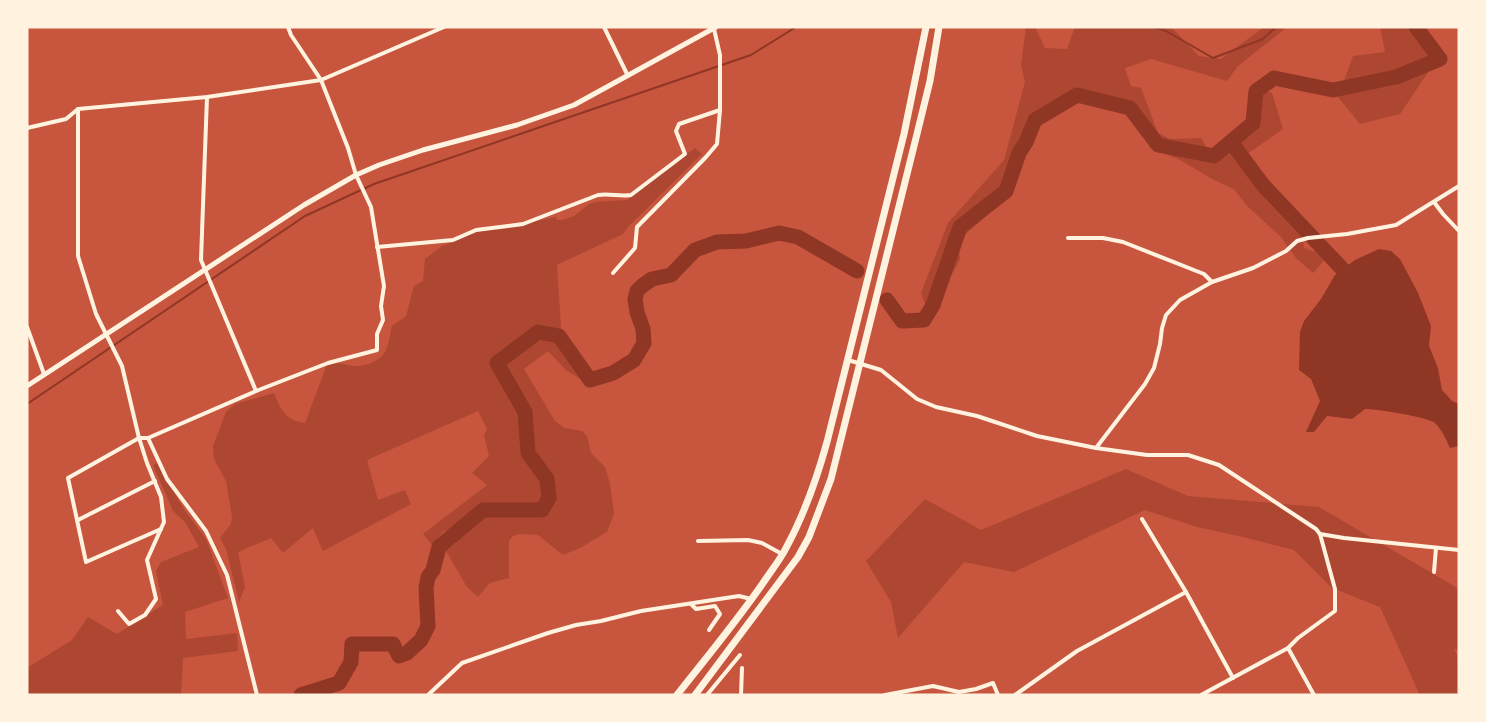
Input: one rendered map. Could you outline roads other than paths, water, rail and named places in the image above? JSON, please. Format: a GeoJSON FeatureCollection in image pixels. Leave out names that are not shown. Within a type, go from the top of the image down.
{"type":"FeatureCollection","features":[{"type":"Feature","properties":{"kind":"highway"},"geometry":{"type":"LineString","coordinates":[[677,695],[752,600],[783,554],[806,506],[821,465],[848,360],[904,134],[926,27]]}},
{"type":"Feature","properties":{"kind":"highway"},"geometry":{"type":"LineString","coordinates":[[695,695],[788,573],[809,537],[831,479],[930,81],[939,27]]}},
{"type":"Feature","properties":{"kind":"main road"},"geometry":{"type":"LineString","coordinates":[[27,386],[304,204],[356,175],[423,150],[517,125],[574,105],[715,28]]}},
{"type":"Feature","properties":{"kind":"street"},"geometry":{"type":"LineString","coordinates":[[161,529],[86,562],[68,478],[140,438],[148,438],[327,363],[377,350],[377,334],[383,320],[381,306],[384,286],[371,207],[356,175],[348,148],[321,80],[288,27]]}},
{"type":"Feature","properties":{"kind":"street"},"geometry":{"type":"LineString","coordinates":[[27,128],[66,119],[78,109],[207,97],[321,80],[444,27]]}},
{"type":"Feature","properties":{"kind":"street"},"geometry":{"type":"LineString","coordinates":[[604,27],[628,76]]}},
{"type":"Feature","properties":{"kind":"street"},"geometry":{"type":"LineString","coordinates":[[613,273],[635,248],[636,227],[706,158],[717,144],[720,110],[720,55],[715,28]]}},
{"type":"Feature","properties":{"kind":"street"},"geometry":{"type":"LineString","coordinates":[[207,97],[201,260],[256,391]]}},
{"type":"Feature","properties":{"kind":"street"},"geometry":{"type":"LineString","coordinates":[[78,109],[78,256],[96,314],[122,366],[147,463],[162,497],[164,522],[147,560],[156,599],[145,615],[129,624],[118,611]]}},
{"type":"Feature","properties":{"kind":"street"},"geometry":{"type":"LineString","coordinates":[[377,247],[453,240],[476,230],[522,224],[598,195],[631,195],[685,154],[676,131],[679,124],[720,110]]}},
{"type":"Feature","properties":{"kind":"street"},"geometry":{"type":"LineString","coordinates":[[1096,448],[1154,368],[1166,315],[1180,300],[1212,282],[1252,268],[1286,251],[1297,241],[1396,225],[1459,186]]}},
{"type":"Feature","properties":{"kind":"street"},"geometry":{"type":"LineString","coordinates":[[1434,202],[1459,231]]}},
{"type":"Feature","properties":{"kind":"street"},"geometry":{"type":"LineString","coordinates":[[1068,238],[1103,238],[1123,242],[1204,274],[1212,282]]}},
{"type":"Feature","properties":{"kind":"street"},"geometry":{"type":"LineString","coordinates":[[27,327],[44,374]]}},
{"type":"Feature","properties":{"kind":"street"},"geometry":{"type":"LineString","coordinates":[[848,360],[880,370],[917,399],[936,407],[977,416],[1047,438],[1147,455],[1188,455],[1219,465],[1316,529],[1320,534],[1335,589],[1335,611],[1288,648],[1202,695]]}},
{"type":"Feature","properties":{"kind":"street"},"geometry":{"type":"LineString","coordinates":[[148,438],[167,479],[206,531],[227,575],[257,695]]}},
{"type":"Feature","properties":{"kind":"street"},"geometry":{"type":"LineString","coordinates":[[78,520],[155,481]]}},
{"type":"Feature","properties":{"kind":"street"},"geometry":{"type":"LineString","coordinates":[[1142,519],[1186,592],[1233,678]]}},
{"type":"Feature","properties":{"kind":"street"},"geometry":{"type":"LineString","coordinates":[[1320,534],[1459,550]]}},
{"type":"Feature","properties":{"kind":"street"},"geometry":{"type":"LineString","coordinates":[[698,541],[748,540],[762,543],[783,554]]}},
{"type":"Feature","properties":{"kind":"street"},"geometry":{"type":"LineString","coordinates":[[1434,572],[1436,548]]}},
{"type":"Feature","properties":{"kind":"street"},"geometry":{"type":"LineString","coordinates":[[1015,695],[1077,651],[1186,592]]}},
{"type":"Feature","properties":{"kind":"street"},"geometry":{"type":"LineString","coordinates":[[428,695],[462,663],[548,633],[642,611],[690,603],[739,596],[752,600]]}},
{"type":"Feature","properties":{"kind":"street"},"geometry":{"type":"LineString","coordinates":[[690,603],[696,609],[715,606],[720,614],[709,630]]}},
{"type":"Feature","properties":{"kind":"street"},"geometry":{"type":"LineString","coordinates":[[1288,648],[1314,695]]}},
{"type":"Feature","properties":{"kind":"street"},"geometry":{"type":"LineString","coordinates":[[707,695],[740,655]]}},
{"type":"Feature","properties":{"kind":"street"},"geometry":{"type":"LineString","coordinates":[[741,695],[742,668]]}},
{"type":"Feature","properties":{"kind":"street"},"geometry":{"type":"LineString","coordinates":[[885,695],[933,686],[959,692],[993,683],[998,695]]}},
{"type":"Feature","properties":{"kind":"waterway"},"geometry":{"type":"LineString","coordinates":[[27,404],[305,216],[374,184],[751,55],[796,27]]}},
{"type":"Feature","properties":{"kind":"waterway"},"geometry":{"type":"LineString","coordinates":[[1154,27],[1166,31],[1213,58],[1263,39],[1276,27]]}},
{"type":"Feature","properties":{"kind":"waterway"},"geometry":{"type":"LineString","coordinates":[[887,300],[902,321],[924,320],[933,305],[960,227],[1006,191],[1019,153],[1035,120],[1077,95],[1130,108],[1158,145],[1214,156],[1253,123],[1256,91],[1274,78],[1333,90],[1396,77],[1440,59],[1416,27]]}},
{"type":"Feature","properties":{"kind":"waterway"},"geometry":{"type":"LineString","coordinates":[[1231,142],[1263,185],[1349,276],[1351,285]]}},
{"type":"Feature","properties":{"kind":"waterway"},"geometry":{"type":"LineString","coordinates":[[301,695],[339,683],[351,662],[352,644],[393,644],[399,656],[407,653],[421,640],[428,626],[426,588],[428,577],[433,570],[439,547],[483,510],[542,510],[549,498],[547,479],[528,453],[525,412],[497,363],[538,332],[559,336],[590,380],[613,373],[634,360],[644,343],[643,329],[635,299],[637,291],[652,279],[671,275],[695,250],[717,242],[746,241],[779,233],[798,237],[857,271]]}}]}
